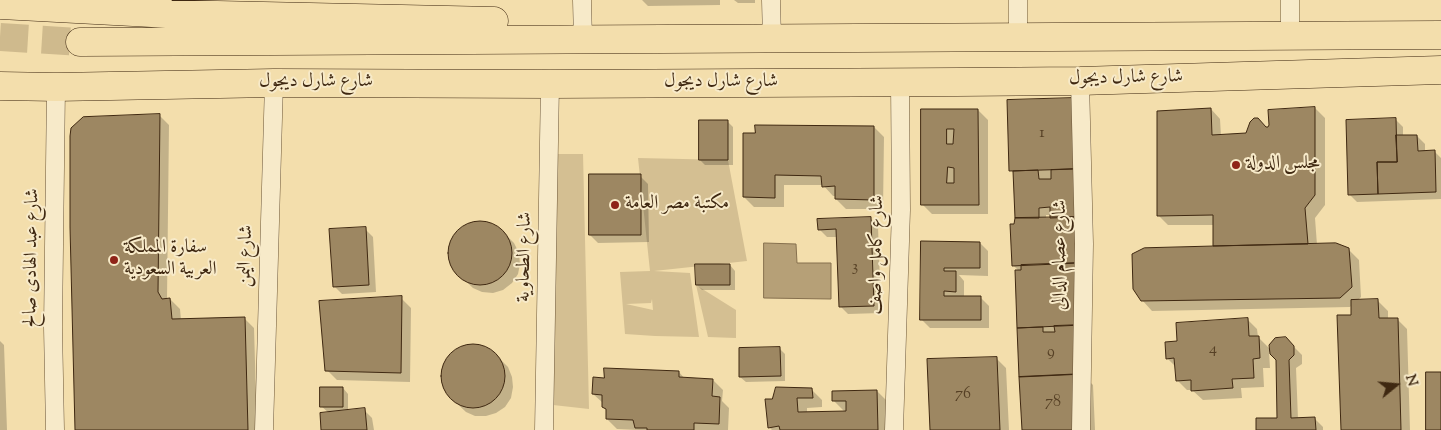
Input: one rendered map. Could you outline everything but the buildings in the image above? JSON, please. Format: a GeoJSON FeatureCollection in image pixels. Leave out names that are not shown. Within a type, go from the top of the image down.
{"type":"FeatureCollection","features":[{"type":"Feature","properties":{"kind":"main road"},"geometry":{"type":"LineString","coordinates":[[0,5],[83,5],[171,14],[516,21],[533,28],[548,39]]}},
{"type":"Feature","properties":{"kind":"main road"},"geometry":{"type":"LineString","coordinates":[[80,42],[548,39],[956,40],[1441,35]]}},
{"type":"Feature","properties":{"kind":"main road","name":"شارع شارل ديجول"},"geometry":{"type":"LineString","coordinates":[[0,86],[56,87],[274,83],[550,84],[1080,81],[1441,70]]}},
{"type":"Feature","properties":{"kind":"street"},"geometry":{"type":"LineString","coordinates":[[582,0],[583,40]]}},
{"type":"Feature","properties":{"kind":"street"},"geometry":{"type":"LineString","coordinates":[[771,0],[772,39]]}},
{"type":"Feature","properties":{"kind":"street"},"geometry":{"type":"LineString","coordinates":[[1018,0],[1018,39]]}},
{"type":"Feature","properties":{"kind":"street"},"geometry":{"type":"LineString","coordinates":[[1290,0],[1290,37]]}},
{"type":"Feature","properties":{"kind":"street","name":"شارع عصام الدالى"},"geometry":{"type":"LineString","coordinates":[[1080,81],[1084,244],[1082,430]]}},
{"type":"Feature","properties":{"kind":"street","name":"شارع كامل واصف"},"geometry":{"type":"LineString","coordinates":[[894,430],[901,210],[900,82]]}},
{"type":"Feature","properties":{"kind":"street","name":"شارع اليمن"},"geometry":{"type":"LineString","coordinates":[[264,430],[274,83]]}},
{"type":"Feature","properties":{"kind":"street","name":"شارع الطحاوية"},"geometry":{"type":"LineString","coordinates":[[544,430],[550,84]]}},
{"type":"Feature","properties":{"kind":"street","name":"شارع عبد الهادى صالح"},"geometry":{"type":"LineString","coordinates":[[56,87],[53,327],[56,430]]}},
{"type":"Feature","properties":{"kind":"shaded area"},"geometry":{"type":"Polygon","coordinates":[[[551,154],[583,154],[589,409],[553,405],[551,154]]]}},
{"type":"Feature","properties":{"kind":"shaded area"},"geometry":{"type":"Polygon","coordinates":[[[638,158],[728,160],[747,261],[654,271],[690,273],[699,337],[625,334],[620,272],[650,271],[638,158]],[[652,299],[651,303],[626,304],[653,310],[652,299]]]}},
{"type":"Feature","properties":{"kind":"shaded area"},"geometry":{"type":"Polygon","coordinates":[[[764,243],[796,244],[797,263],[831,263],[831,299],[764,298],[764,243]]]}},
{"type":"Feature","properties":{"kind":"shaded area"},"geometry":{"type":"Polygon","coordinates":[[[696,285],[736,310],[736,338],[708,337],[696,285]]]}},
{"type":"Feature","properties":{"kind":"tunnel"},"geometry":{"type":"LineString","coordinates":[[0,37],[80,42]]}},
{"type":"Feature","properties":{"kind":"place","name":"مجلس الدولة"},"geometry":{"type":"Point","coordinates":[1236,165]}},
{"type":"Feature","properties":{"kind":"place","name":"مكتبة مصر العامة"},"geometry":{"type":"Point","coordinates":[615,205]}},
{"type":"Feature","properties":{"kind":"place","name":"سفارة المملكة العربية السعودية"},"geometry":{"type":"Point","coordinates":[114,260]}}]}
